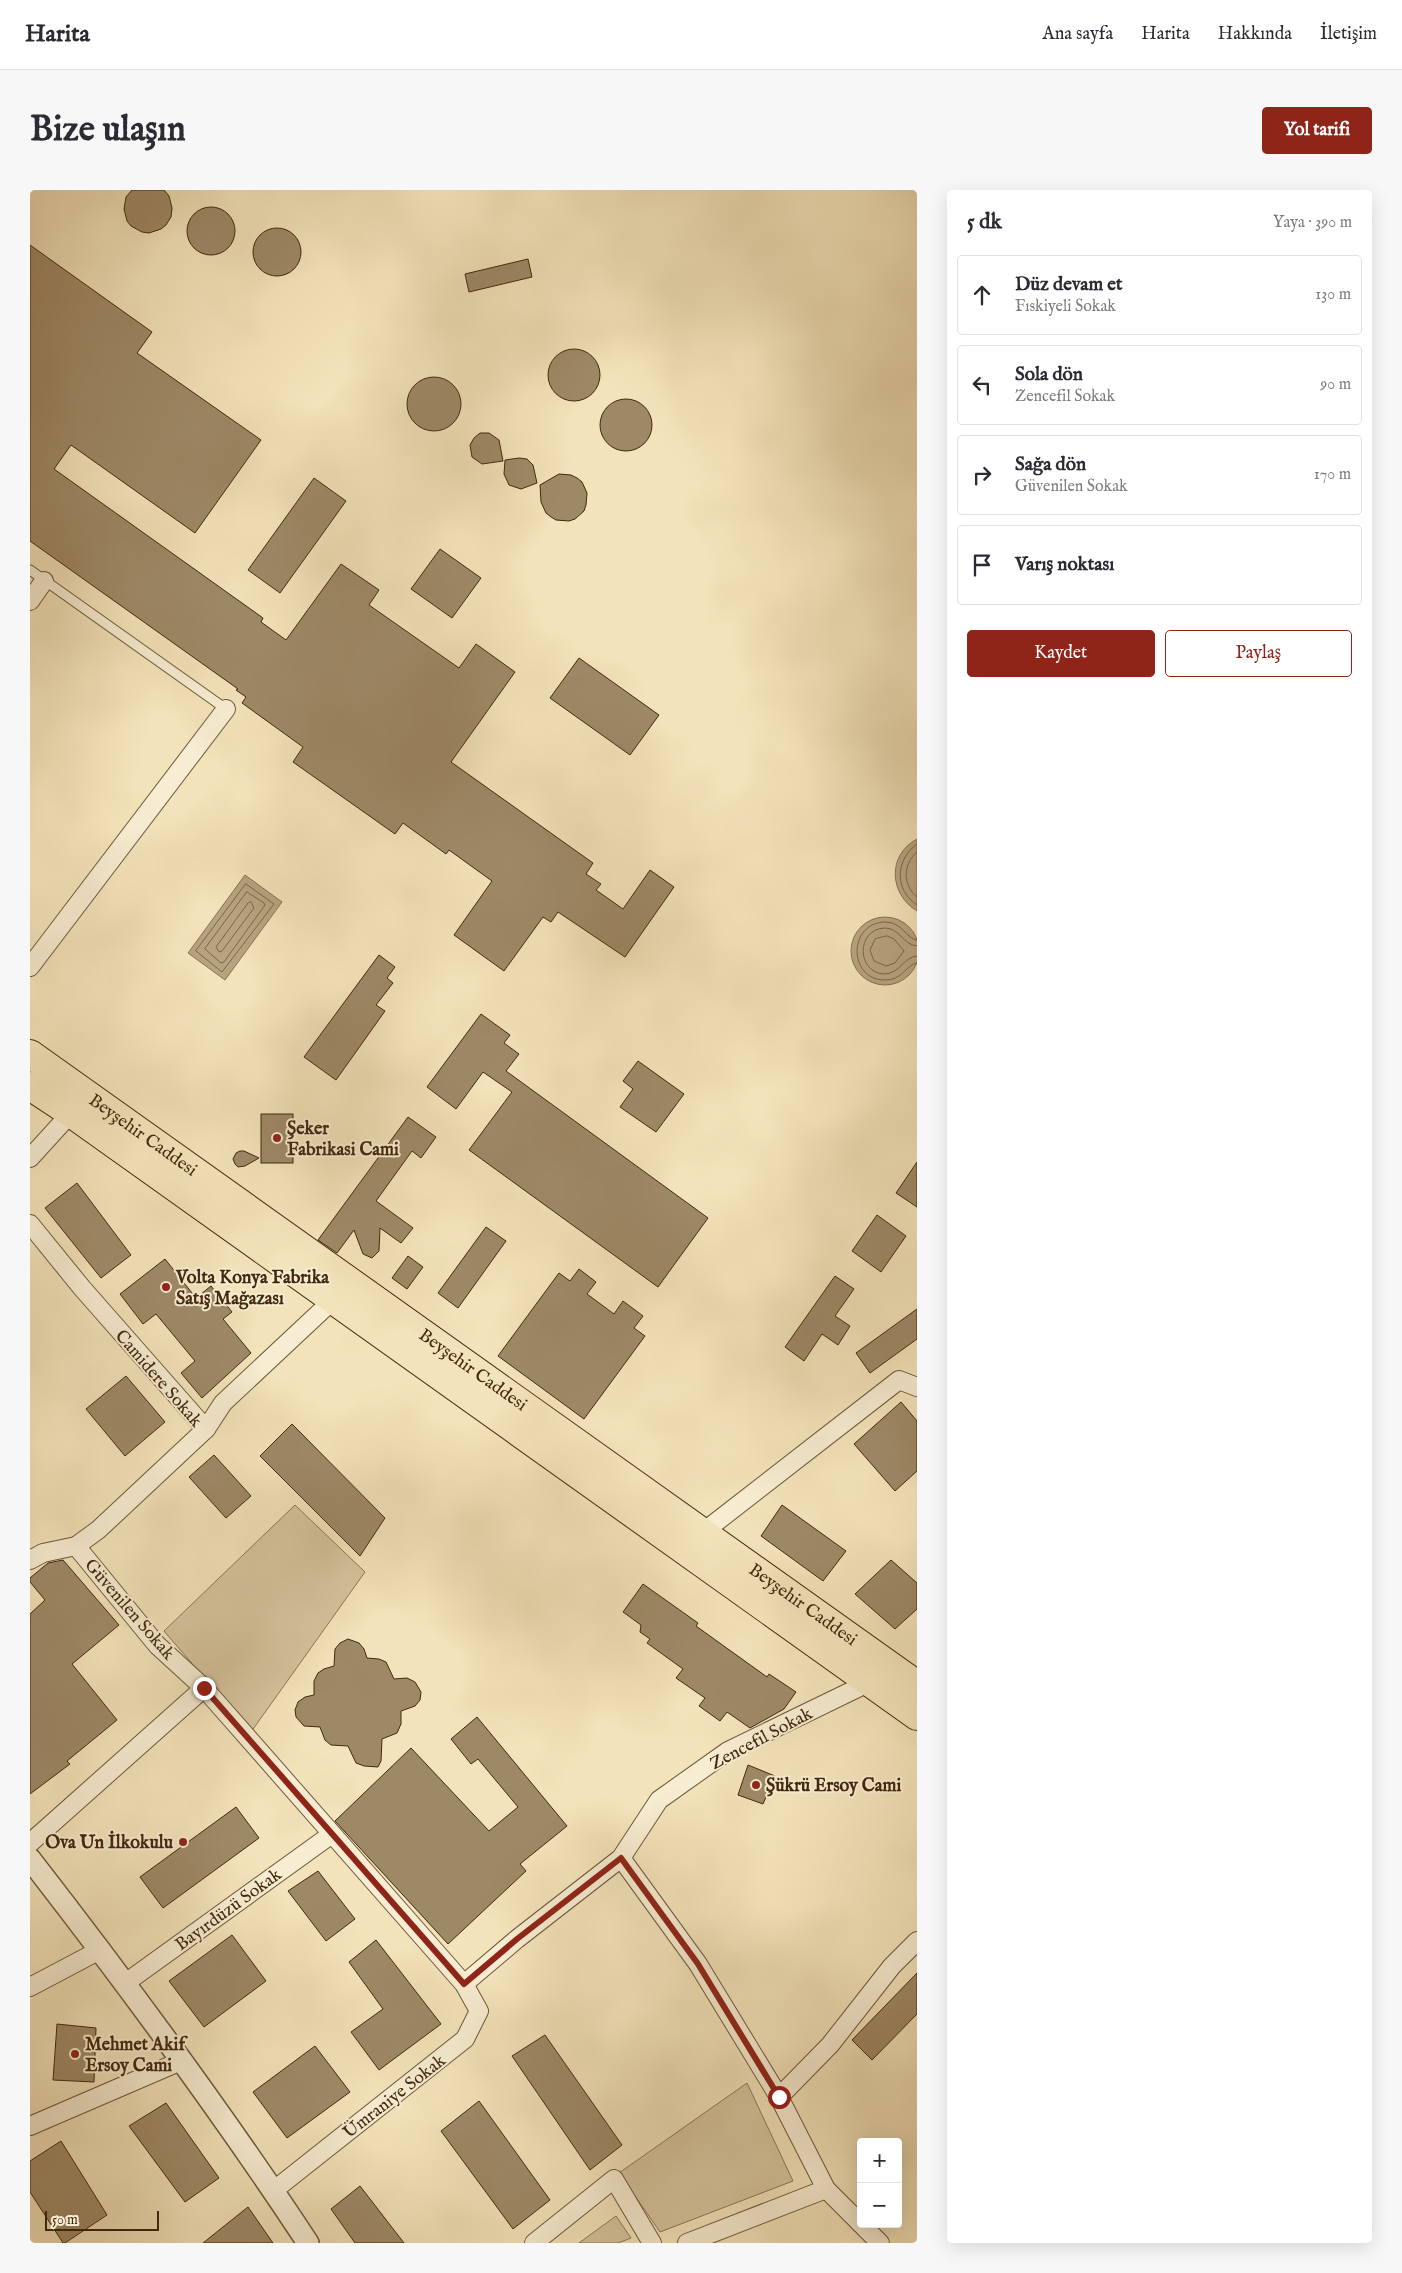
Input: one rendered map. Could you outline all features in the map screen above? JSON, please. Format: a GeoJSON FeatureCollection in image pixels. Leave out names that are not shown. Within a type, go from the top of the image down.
{"type":"FeatureCollection","features":[{"type":"Feature","properties":{"kind":"main road","name":"Beyşehir Caddesi"},"geometry":{"type":"LineString","coordinates":[[30,1054],[917,1685]]}},
{"type":"Feature","properties":{"kind":"main road","name":"Beyşehir Caddesi"},"geometry":{"type":"LineString","coordinates":[[30,1086],[71,1113],[332,1301],[917,1716]]}},
{"type":"Feature","properties":{"kind":"street"},"geometry":{"type":"LineString","coordinates":[[30,600],[44,581]]}},
{"type":"Feature","properties":{"kind":"street"},"geometry":{"type":"LineString","coordinates":[[30,967],[226,710]]}},
{"type":"Feature","properties":{"kind":"street"},"geometry":{"type":"LineString","coordinates":[[30,1158],[71,1113]]}},
{"type":"Feature","properties":{"kind":"street","name":"Camidere Sokak"},"geometry":{"type":"LineString","coordinates":[[30,1224],[82,1288],[206,1430],[98,1530],[76,1546],[43,1553],[30,1560]]}},
{"type":"Feature","properties":{"kind":"street"},"geometry":{"type":"LineString","coordinates":[[206,1430],[223,1403],[332,1301]]}},
{"type":"Feature","properties":{"kind":"street"},"geometry":{"type":"LineString","coordinates":[[702,1533],[899,1380],[917,1387]]}},
{"type":"Feature","properties":{"kind":"street","name":"Güvenilen Sokak"},"geometry":{"type":"LineString","coordinates":[[76,1546],[156,1645],[204,1688],[464,1984]]}},
{"type":"Feature","properties":{"kind":"street","name":"Zencefil Sokak"},"geometry":{"type":"LineString","coordinates":[[464,1984],[517,1939],[621,1858],[659,1800],[728,1752],[870,1682]]}},
{"type":"Feature","properties":{"kind":"street"},"geometry":{"type":"LineString","coordinates":[[30,1843],[204,1688]]}},
{"type":"Feature","properties":{"kind":"street","name":"Bayırdüzü Sokak"},"geometry":{"type":"LineString","coordinates":[[124,1984],[332,1834]]}},
{"type":"Feature","properties":{"kind":"street"},"geometry":{"type":"LineString","coordinates":[[621,1858],[698,1964],[779,2097],[826,2189],[857,2220]]}},
{"type":"Feature","properties":{"kind":"street"},"geometry":{"type":"LineString","coordinates":[[30,1859],[100,1950],[181,2061],[308,2243]]}},
{"type":"Feature","properties":{"kind":"street"},"geometry":{"type":"LineString","coordinates":[[779,2097],[830,2045],[892,1966],[917,1941]]}},
{"type":"Feature","properties":{"kind":"street"},"geometry":{"type":"LineString","coordinates":[[30,1987],[100,1950]]}},
{"type":"Feature","properties":{"kind":"street","name":"Ümraniye Sokak"},"geometry":{"type":"LineString","coordinates":[[273,2191],[465,2039],[479,2011],[464,1984]]}},
{"type":"Feature","properties":{"kind":"street"},"geometry":{"type":"LineString","coordinates":[[30,2126],[181,2061]]}},
{"type":"Feature","properties":{"kind":"street"},"geometry":{"type":"LineString","coordinates":[[534,2243],[614,2178],[652,2243]]}},
{"type":"Feature","properties":{"kind":"street"},"geometry":{"type":"LineString","coordinates":[[687,2243],[826,2189]]}},
{"type":"Feature","properties":{"kind":"street"},"geometry":{"type":"LineString","coordinates":[[865,2228],[880,2243]]}},
{"type":"Feature","properties":{"kind":"lane"},"geometry":{"type":"LineString","coordinates":[[30,570],[226,710]]}},
{"type":"Feature","properties":{"kind":"shaded area"},"geometry":{"type":"Polygon","coordinates":[[[295,1505],[365,1572],[251,1732],[164,1631],[295,1505]]]}},
{"type":"Feature","properties":{"kind":"shaded area"},"geometry":{"type":"Polygon","coordinates":[[[747,2083],[793,2181],[660,2232],[619,2173],[747,2083]]]}},
{"type":"Feature","properties":{"kind":"shaded area"},"geometry":{"type":"Polygon","coordinates":[[[616,2216],[631,2238],[618,2243],[579,2243],[616,2216]]]}},
{"type":"Feature","properties":{"kind":"water"},"geometry":{"type":"Polygon","coordinates":[[[917,839],[917,911],[901,895],[895,875],[896,864],[900,855],[907,846],[917,839]]]}},
{"type":"Feature","properties":{"kind":"water"},"geometry":{"type":"Polygon","coordinates":[[[245,875],[282,902],[225,980],[188,953],[245,875]]]}},
{"type":"Feature","properties":{"kind":"water"},"geometry":{"type":"Polygon","coordinates":[[[885,917],[898,920],[909,927],[916,938],[919,951],[916,964],[909,975],[898,982],[885,985],[872,982],[861,975],[854,964],[851,951],[854,938],[861,927],[872,920],[885,917]]]}},
{"type":"Feature","properties":{"kind":"building"},"geometry":{"type":"Polygon","coordinates":[[[132,190],[164,190],[169,196],[172,208],[171,217],[166,225],[149,233],[142,232],[131,226],[127,221],[124,209],[126,197],[132,190]]]}},
{"type":"Feature","properties":{"kind":"building"},"geometry":{"type":"Polygon","coordinates":[[[206,207],[216,207],[228,214],[235,226],[235,236],[228,248],[216,255],[206,255],[198,251],[191,244],[187,236],[187,226],[191,218],[198,211],[206,207]]]}},
{"type":"Feature","properties":{"kind":"building"},"geometry":{"type":"Polygon","coordinates":[[[272,228],[282,228],[294,235],[301,247],[301,257],[294,269],[282,276],[272,276],[264,272],[257,265],[253,257],[253,247],[257,239],[264,232],[272,228]]]}},
{"type":"Feature","properties":{"kind":"building"},"geometry":{"type":"Polygon","coordinates":[[[30,245],[152,332],[137,353],[261,440],[195,533],[71,445],[54,469],[263,618],[261,622],[286,640],[341,564],[379,590],[369,605],[459,668],[476,644],[515,672],[451,762],[593,863],[586,874],[601,884],[596,890],[623,909],[650,870],[674,887],[625,957],[558,912],[551,922],[543,917],[504,971],[454,935],[492,881],[449,850],[446,854],[403,823],[395,834],[293,762],[303,747],[242,703],[246,697],[236,690],[238,689],[30,541],[30,245]]]}},
{"type":"Feature","properties":{"kind":"building"},"geometry":{"type":"Polygon","coordinates":[[[528,259],[532,277],[469,292],[465,274],[528,259]]]}},
{"type":"Feature","properties":{"kind":"building"},"geometry":{"type":"Polygon","coordinates":[[[574,349],[584,351],[592,357],[598,365],[600,375],[598,385],[592,393],[584,399],[574,401],[564,399],[556,393],[550,385],[548,375],[550,365],[556,357],[564,351],[574,349]]]}},
{"type":"Feature","properties":{"kind":"building"},"geometry":{"type":"Polygon","coordinates":[[[434,377],[444,379],[453,385],[459,394],[461,404],[459,414],[453,423],[444,429],[434,431],[424,429],[415,423],[409,414],[407,404],[409,394],[415,385],[424,379],[434,377]]]}},
{"type":"Feature","properties":{"kind":"building"},"geometry":{"type":"Polygon","coordinates":[[[626,399],[636,401],[644,407],[650,415],[652,425],[650,435],[644,443],[636,449],[626,451],[616,449],[608,443],[602,435],[600,425],[602,415],[608,407],[616,401],[626,399]]]}},
{"type":"Feature","properties":{"kind":"building"},"geometry":{"type":"Polygon","coordinates":[[[480,433],[489,433],[499,440],[503,461],[482,464],[472,457],[470,445],[480,433]]]}},
{"type":"Feature","properties":{"kind":"building"},"geometry":{"type":"Polygon","coordinates":[[[527,459],[533,465],[537,483],[521,489],[509,485],[504,474],[505,460],[527,459]]]}},
{"type":"Feature","properties":{"kind":"building"},"geometry":{"type":"Polygon","coordinates":[[[559,474],[571,475],[577,478],[582,482],[587,493],[584,511],[575,519],[569,521],[556,520],[551,517],[546,513],[541,502],[540,485],[559,474]]]}},
{"type":"Feature","properties":{"kind":"building"},"geometry":{"type":"Polygon","coordinates":[[[314,478],[346,501],[280,593],[248,570],[314,478]]]}},
{"type":"Feature","properties":{"kind":"building"},"geometry":{"type":"Polygon","coordinates":[[[440,549],[481,578],[452,618],[411,589],[440,549]]]}},
{"type":"Feature","properties":{"kind":"building"},"geometry":{"type":"Polygon","coordinates":[[[579,658],[659,715],[630,755],[550,698],[579,658]]]}},
{"type":"Feature","properties":{"kind":"building"},"geometry":{"type":"Polygon","coordinates":[[[379,955],[395,967],[387,978],[393,983],[376,1005],[385,1011],[336,1080],[304,1057],[379,955]]]}},
{"type":"Feature","properties":{"kind":"building"},"geometry":{"type":"Polygon","coordinates":[[[481,1014],[510,1035],[504,1043],[519,1054],[506,1071],[708,1218],[658,1287],[469,1150],[512,1092],[483,1072],[456,1109],[427,1087],[481,1014]]]}},
{"type":"Feature","properties":{"kind":"building"},"geometry":{"type":"Polygon","coordinates":[[[638,1061],[684,1094],[656,1132],[620,1107],[633,1089],[623,1081],[638,1061]]]}},
{"type":"Feature","properties":{"kind":"building","name":"Şeker Fabrikasi Cami"},"geometry":{"type":"Polygon","coordinates":[[[261,1114],[293,1114],[293,1163],[261,1163],[261,1114]]]}},
{"type":"Feature","properties":{"kind":"building"},"geometry":{"type":"Polygon","coordinates":[[[408,1117],[436,1137],[421,1158],[412,1151],[376,1201],[413,1228],[401,1243],[380,1228],[379,1251],[372,1258],[363,1254],[354,1230],[337,1253],[318,1240],[408,1117]]]}},
{"type":"Feature","properties":{"kind":"building"},"geometry":{"type":"Polygon","coordinates":[[[240,1151],[259,1158],[245,1166],[238,1167],[233,1159],[236,1153],[240,1151]]]}},
{"type":"Feature","properties":{"kind":"building"},"geometry":{"type":"Polygon","coordinates":[[[917,1162],[917,1207],[896,1193],[917,1162]]]}},
{"type":"Feature","properties":{"kind":"building"},"geometry":{"type":"Polygon","coordinates":[[[77,1183],[131,1255],[101,1278],[45,1208],[77,1183]]]}},
{"type":"Feature","properties":{"kind":"building"},"geometry":{"type":"Polygon","coordinates":[[[877,1215],[906,1236],[881,1272],[852,1251],[877,1215]]]}},
{"type":"Feature","properties":{"kind":"building"},"geometry":{"type":"Polygon","coordinates":[[[486,1227],[506,1241],[458,1308],[438,1293],[486,1227]]]}},
{"type":"Feature","properties":{"kind":"building"},"geometry":{"type":"Polygon","coordinates":[[[408,1256],[423,1267],[407,1289],[392,1278],[408,1256]]]}},
{"type":"Feature","properties":{"kind":"building"},"geometry":{"type":"Polygon","coordinates":[[[165,1259],[196,1298],[211,1286],[232,1312],[223,1319],[251,1353],[202,1398],[181,1373],[195,1361],[156,1314],[143,1324],[120,1294],[165,1259]]]}},
{"type":"Feature","properties":{"kind":"building"},"geometry":{"type":"Polygon","coordinates":[[[579,1269],[596,1282],[587,1294],[614,1314],[623,1301],[643,1316],[634,1328],[645,1336],[584,1419],[498,1356],[559,1273],[570,1281],[579,1269]]]}},
{"type":"Feature","properties":{"kind":"building"},"geometry":{"type":"Polygon","coordinates":[[[835,1276],[854,1289],[835,1316],[850,1326],[838,1345],[822,1334],[804,1361],[785,1347],[835,1276]]]}},
{"type":"Feature","properties":{"kind":"building"},"geometry":{"type":"Polygon","coordinates":[[[917,1309],[917,1339],[870,1373],[856,1353],[917,1309]]]}},
{"type":"Feature","properties":{"kind":"building"},"geometry":{"type":"Polygon","coordinates":[[[126,1376],[165,1422],[125,1456],[86,1409],[126,1376]]]}},
{"type":"Feature","properties":{"kind":"building"},"geometry":{"type":"Polygon","coordinates":[[[901,1402],[917,1421],[917,1471],[895,1491],[854,1444],[901,1402]]]}},
{"type":"Feature","properties":{"kind":"building"},"geometry":{"type":"Polygon","coordinates":[[[292,1424],[385,1518],[360,1556],[260,1456],[292,1424]]]}},
{"type":"Feature","properties":{"kind":"building"},"geometry":{"type":"Polygon","coordinates":[[[214,1455],[251,1496],[226,1518],[189,1477],[214,1455]]]}},
{"type":"Feature","properties":{"kind":"building"},"geometry":{"type":"Polygon","coordinates":[[[782,1505],[846,1551],[823,1581],[761,1536],[782,1505]]]}},
{"type":"Feature","properties":{"kind":"building"},"geometry":{"type":"Polygon","coordinates":[[[63,1560],[119,1625],[72,1664],[117,1720],[67,1761],[70,1764],[30,1794],[30,1614],[45,1600],[30,1582],[30,1578],[48,1563],[63,1560]]]}},
{"type":"Feature","properties":{"kind":"building"},"geometry":{"type":"Polygon","coordinates":[[[891,1560],[917,1583],[917,1609],[895,1629],[855,1594],[891,1560]]]}},
{"type":"Feature","properties":{"kind":"building"},"geometry":{"type":"Polygon","coordinates":[[[643,1584],[698,1623],[696,1626],[767,1677],[769,1674],[796,1692],[784,1709],[750,1728],[727,1712],[720,1721],[699,1706],[705,1698],[676,1678],[683,1669],[647,1643],[650,1639],[640,1632],[641,1625],[623,1612],[643,1584]]]}},
{"type":"Feature","properties":{"kind":"building"},"geometry":{"type":"Polygon","coordinates":[[[348,1639],[359,1643],[364,1649],[367,1658],[386,1662],[394,1679],[407,1678],[415,1682],[421,1692],[420,1700],[415,1706],[401,1711],[401,1724],[397,1733],[382,1739],[381,1761],[378,1767],[364,1766],[356,1763],[348,1746],[331,1745],[325,1740],[320,1727],[304,1726],[296,1717],[295,1710],[298,1702],[305,1697],[314,1695],[314,1681],[318,1673],[334,1666],[335,1649],[340,1643],[348,1639]]]}},
{"type":"Feature","properties":{"kind":"building"},"geometry":{"type":"Polygon","coordinates":[[[477,1717],[567,1826],[520,1864],[526,1871],[448,1944],[335,1821],[411,1748],[489,1831],[518,1807],[478,1759],[471,1764],[451,1739],[477,1717]]]}},
{"type":"Feature","properties":{"kind":"building","name":"Şükrü Ersoy Cami"},"geometry":{"type":"Polygon","coordinates":[[[748,1765],[775,1776],[763,1804],[738,1795],[748,1765]]]}},
{"type":"Feature","properties":{"kind":"building"},"geometry":{"type":"Polygon","coordinates":[[[236,1807],[259,1838],[163,1908],[140,1877],[236,1807]]]}},
{"type":"Feature","properties":{"kind":"building"},"geometry":{"type":"Polygon","coordinates":[[[318,1871],[355,1919],[326,1941],[288,1891],[318,1871]]]}},
{"type":"Feature","properties":{"kind":"building"},"geometry":{"type":"Polygon","coordinates":[[[232,1935],[266,1981],[204,2027],[169,1981],[232,1935]]]}},
{"type":"Feature","properties":{"kind":"building"},"geometry":{"type":"Polygon","coordinates":[[[376,1940],[441,2024],[379,2070],[351,2032],[383,2009],[349,1962],[376,1940]]]}},
{"type":"Feature","properties":{"kind":"building"},"geometry":{"type":"Polygon","coordinates":[[[917,1973],[917,2014],[872,2060],[852,2040],[917,1973]]]}},
{"type":"Feature","properties":{"kind":"building","name":"Mehmet Akif Ersoy Cami"},"geometry":{"type":"Polygon","coordinates":[[[57,2024],[96,2028],[94,2082],[53,2080],[57,2024]]]}},
{"type":"Feature","properties":{"kind":"building"},"geometry":{"type":"Polygon","coordinates":[[[545,2035],[622,2145],[590,2170],[512,2056],[545,2035]]]}},
{"type":"Feature","properties":{"kind":"building"},"geometry":{"type":"Polygon","coordinates":[[[315,2046],[350,2092],[287,2138],[253,2092],[315,2046]]]}},
{"type":"Feature","properties":{"kind":"building"},"geometry":{"type":"Polygon","coordinates":[[[479,2101],[550,2200],[513,2229],[441,2131],[479,2101]]]}},
{"type":"Feature","properties":{"kind":"building"},"geometry":{"type":"Polygon","coordinates":[[[166,2103],[219,2178],[185,2202],[129,2126],[166,2103]]]}},
{"type":"Feature","properties":{"kind":"building"},"geometry":{"type":"Polygon","coordinates":[[[61,2141],[107,2215],[65,2243],[63,2243],[30,2192],[30,2161],[61,2141]]]}},
{"type":"Feature","properties":{"kind":"building"},"geometry":{"type":"Polygon","coordinates":[[[360,2186],[404,2243],[355,2243],[331,2209],[360,2186]]]}},
{"type":"Feature","properties":{"kind":"building"},"geometry":{"type":"Polygon","coordinates":[[[248,2207],[273,2243],[203,2243],[248,2207]]]}},
{"type":"Feature","properties":{"kind":"place","name":"Şeker Fabrikasi Cami"},"geometry":{"type":"Point","coordinates":[277,1138]}},
{"type":"Feature","properties":{"kind":"place","name":"Volta Konya Fabrika Satış Mağazası"},"geometry":{"type":"Point","coordinates":[166,1287]}},
{"type":"Feature","properties":{"kind":"place","name":"Şükrü Ersoy Cami"},"geometry":{"type":"Point","coordinates":[756,1785]}},
{"type":"Feature","properties":{"kind":"place","name":"Ova Un İlkokulu"},"geometry":{"type":"Point","coordinates":[183,1842]}},
{"type":"Feature","properties":{"kind":"place","name":"Mehmet Akif Ersoy Cami"},"geometry":{"type":"Point","coordinates":[75,2054]}},
{"type":"Feature","properties":{"kind":"route"},"geometry":{"type":"LineString","coordinates":[[204,1688],[464,1984],[517,1939],[621,1858],[698,1964],[779,2097]]}}]}
